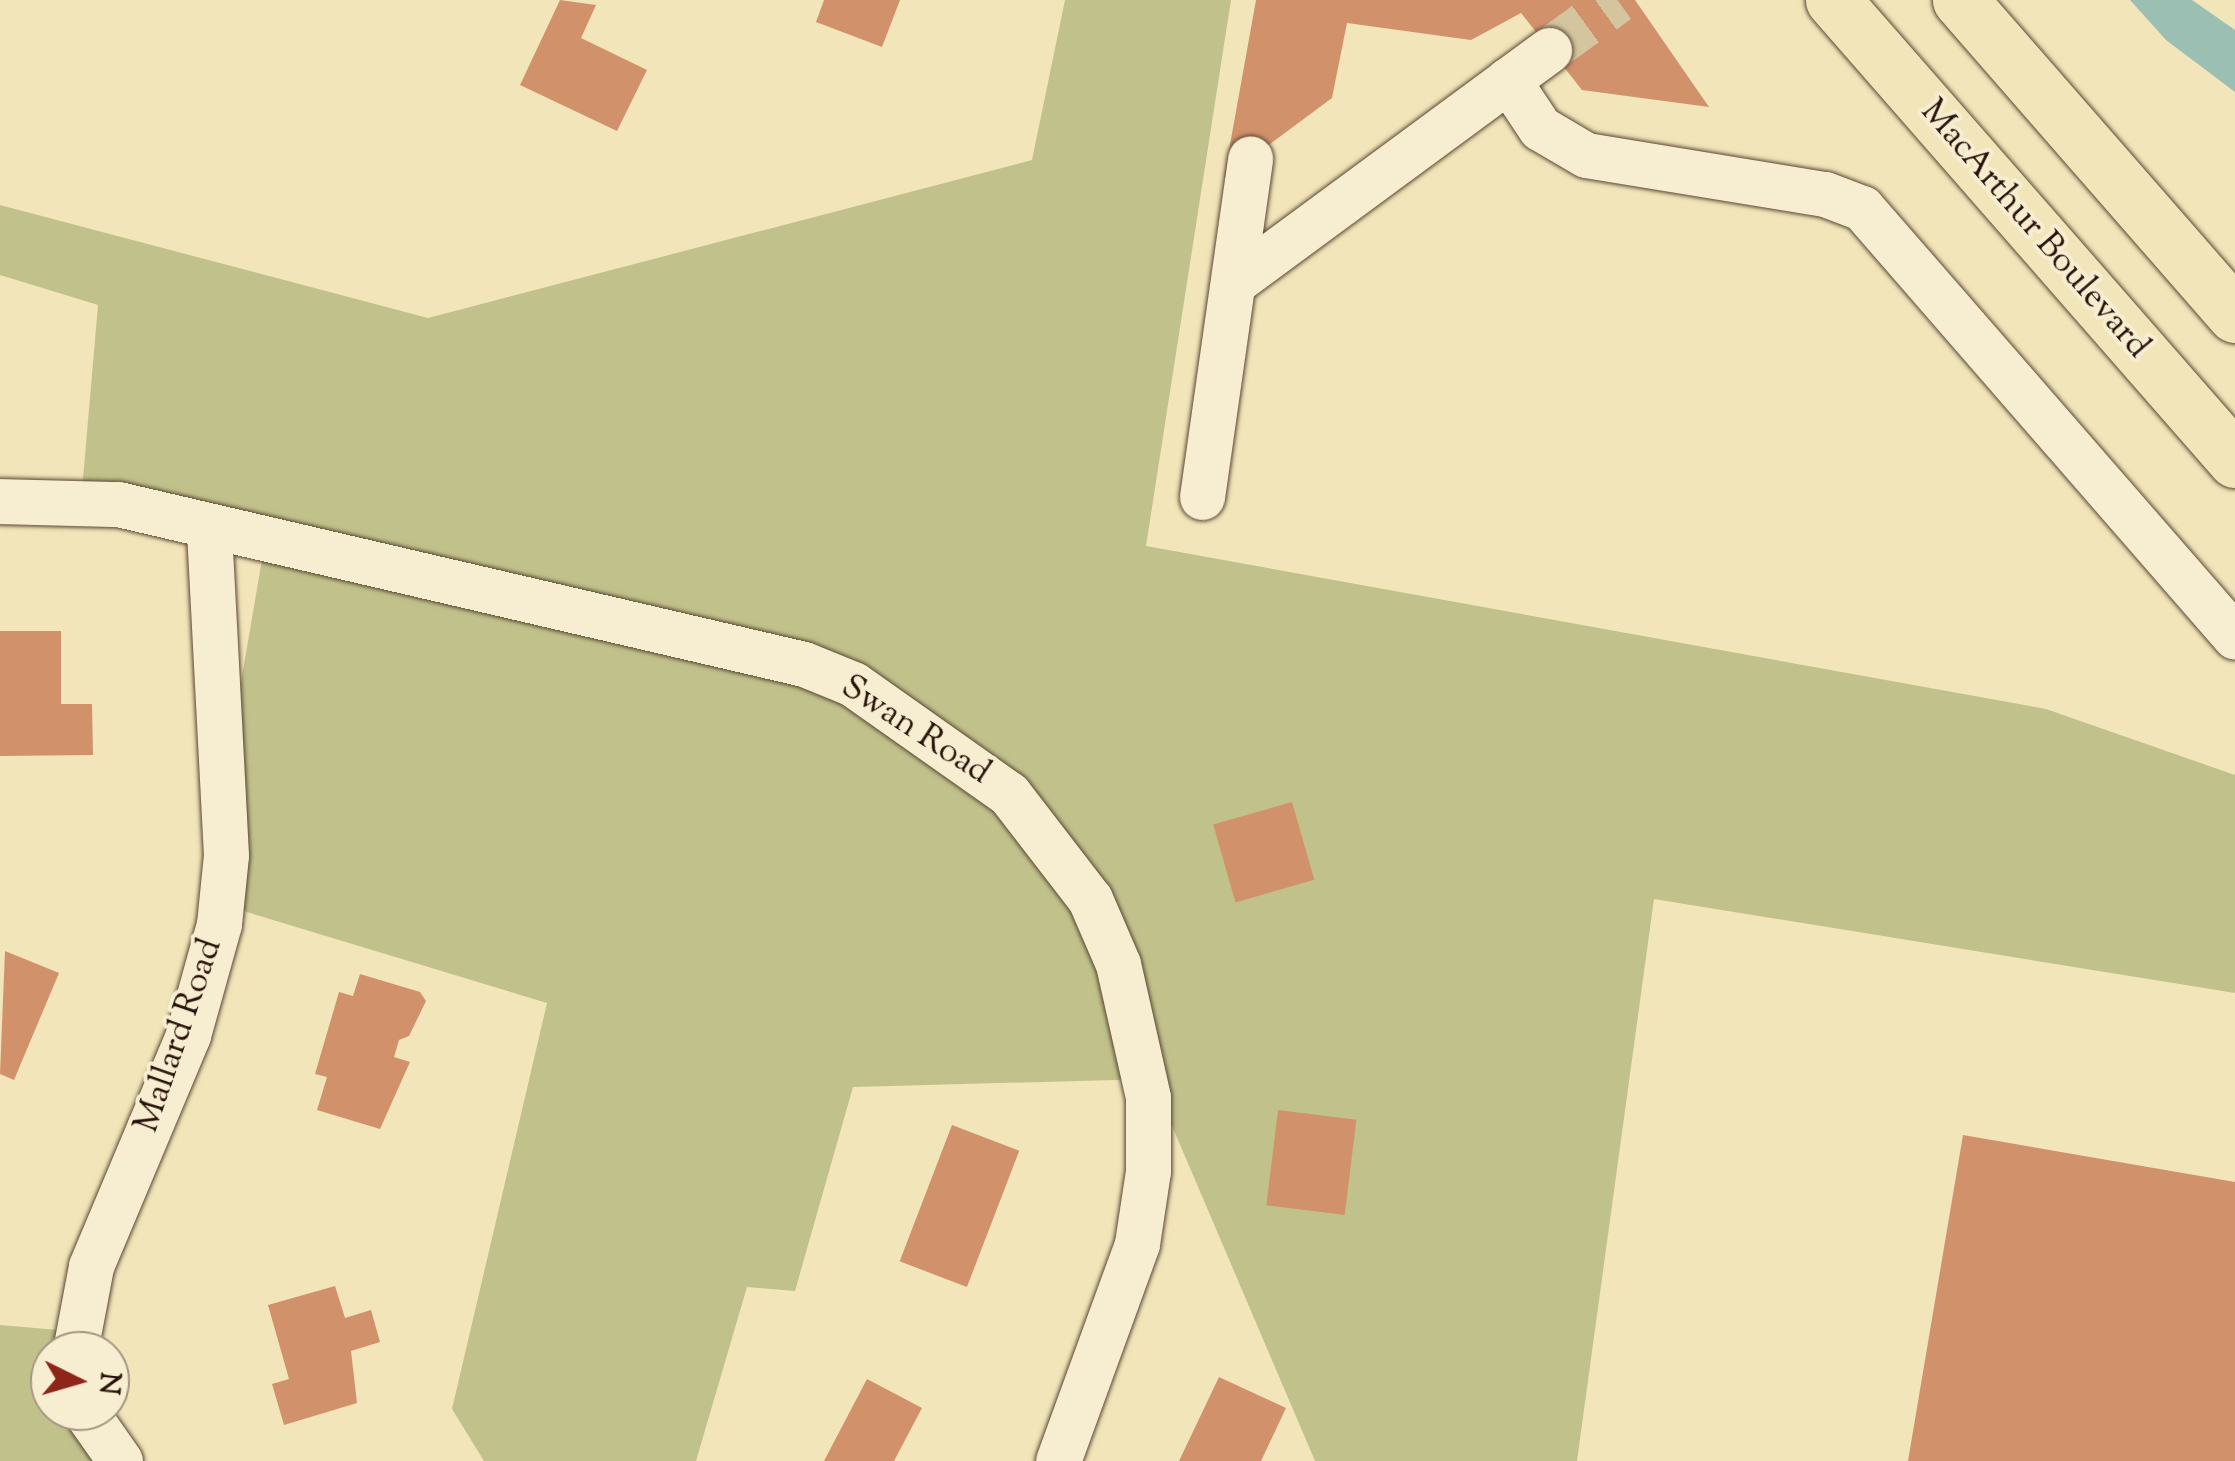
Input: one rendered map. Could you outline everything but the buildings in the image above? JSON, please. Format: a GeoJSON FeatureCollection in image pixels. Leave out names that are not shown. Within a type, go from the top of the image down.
{"type":"FeatureCollection","features":[{"type":"Feature","properties":{"kind":"main road","name":"MacArthur Boulevard"},"geometry":{"type":"LineString","coordinates":[[1833,0],[2235,460]]}},
{"type":"Feature","properties":{"kind":"main road"},"geometry":{"type":"LineString","coordinates":[[1960,0],[2235,315]]}},
{"type":"Feature","properties":{"kind":"street"},"geometry":{"type":"LineString","coordinates":[[1233,283],[1550,50]]}},
{"type":"Feature","properties":{"kind":"street"},"geometry":{"type":"LineString","coordinates":[[1508,80],[1540,128],[1586,155],[1825,194],[1862,208],[2235,637]]}},
{"type":"Feature","properties":{"kind":"street"},"geometry":{"type":"LineString","coordinates":[[1202,497],[1250,158]]}},
{"type":"Feature","properties":{"kind":"street","name":"Swan Road"},"geometry":{"type":"LineString","coordinates":[[0,501],[118,504],[209,530],[804,664],[853,684],[1009,794],[1090,899],[1118,964],[1148,1097],[1148,1170],[1137,1244],[1058,1461]]}},
{"type":"Feature","properties":{"kind":"street","name":"Mallard Road"},"geometry":{"type":"LineString","coordinates":[[79,1331],[91,1266],[188,1036],[219,924],[226,855],[209,530]]}},
{"type":"Feature","properties":{"kind":"street"},"geometry":{"type":"LineString","coordinates":[[100,1431],[120,1461]]}},
{"type":"Feature","properties":{"kind":"green space"},"geometry":{"type":"Polygon","coordinates":[[[1065,0],[1231,0],[1146,546],[2046,709],[2235,775],[2235,993],[1654,899],[1577,1461],[1315,1461],[1152,1079],[853,1087],[795,1291],[747,1287],[696,1461],[484,1461],[452,1409],[547,1003],[204,899],[267,530],[82,490],[98,305],[0,275],[0,205],[428,318],[1032,160],[1065,0]]]}},
{"type":"Feature","properties":{"kind":"green space"},"geometry":{"type":"Polygon","coordinates":[[[0,1325],[58,1330],[30,1331],[30,1431],[89,1431],[107,1461],[0,1461],[0,1325]]]}},
{"type":"Feature","properties":{"kind":"water"},"geometry":{"type":"Polygon","coordinates":[[[2130,0],[2192,0],[2235,30],[2235,92],[2166,40],[2130,0]]]}},
{"type":"Feature","properties":{"kind":"tunnel"},"geometry":{"type":"LineString","coordinates":[[1549,50],[1618,0]]}}]}
